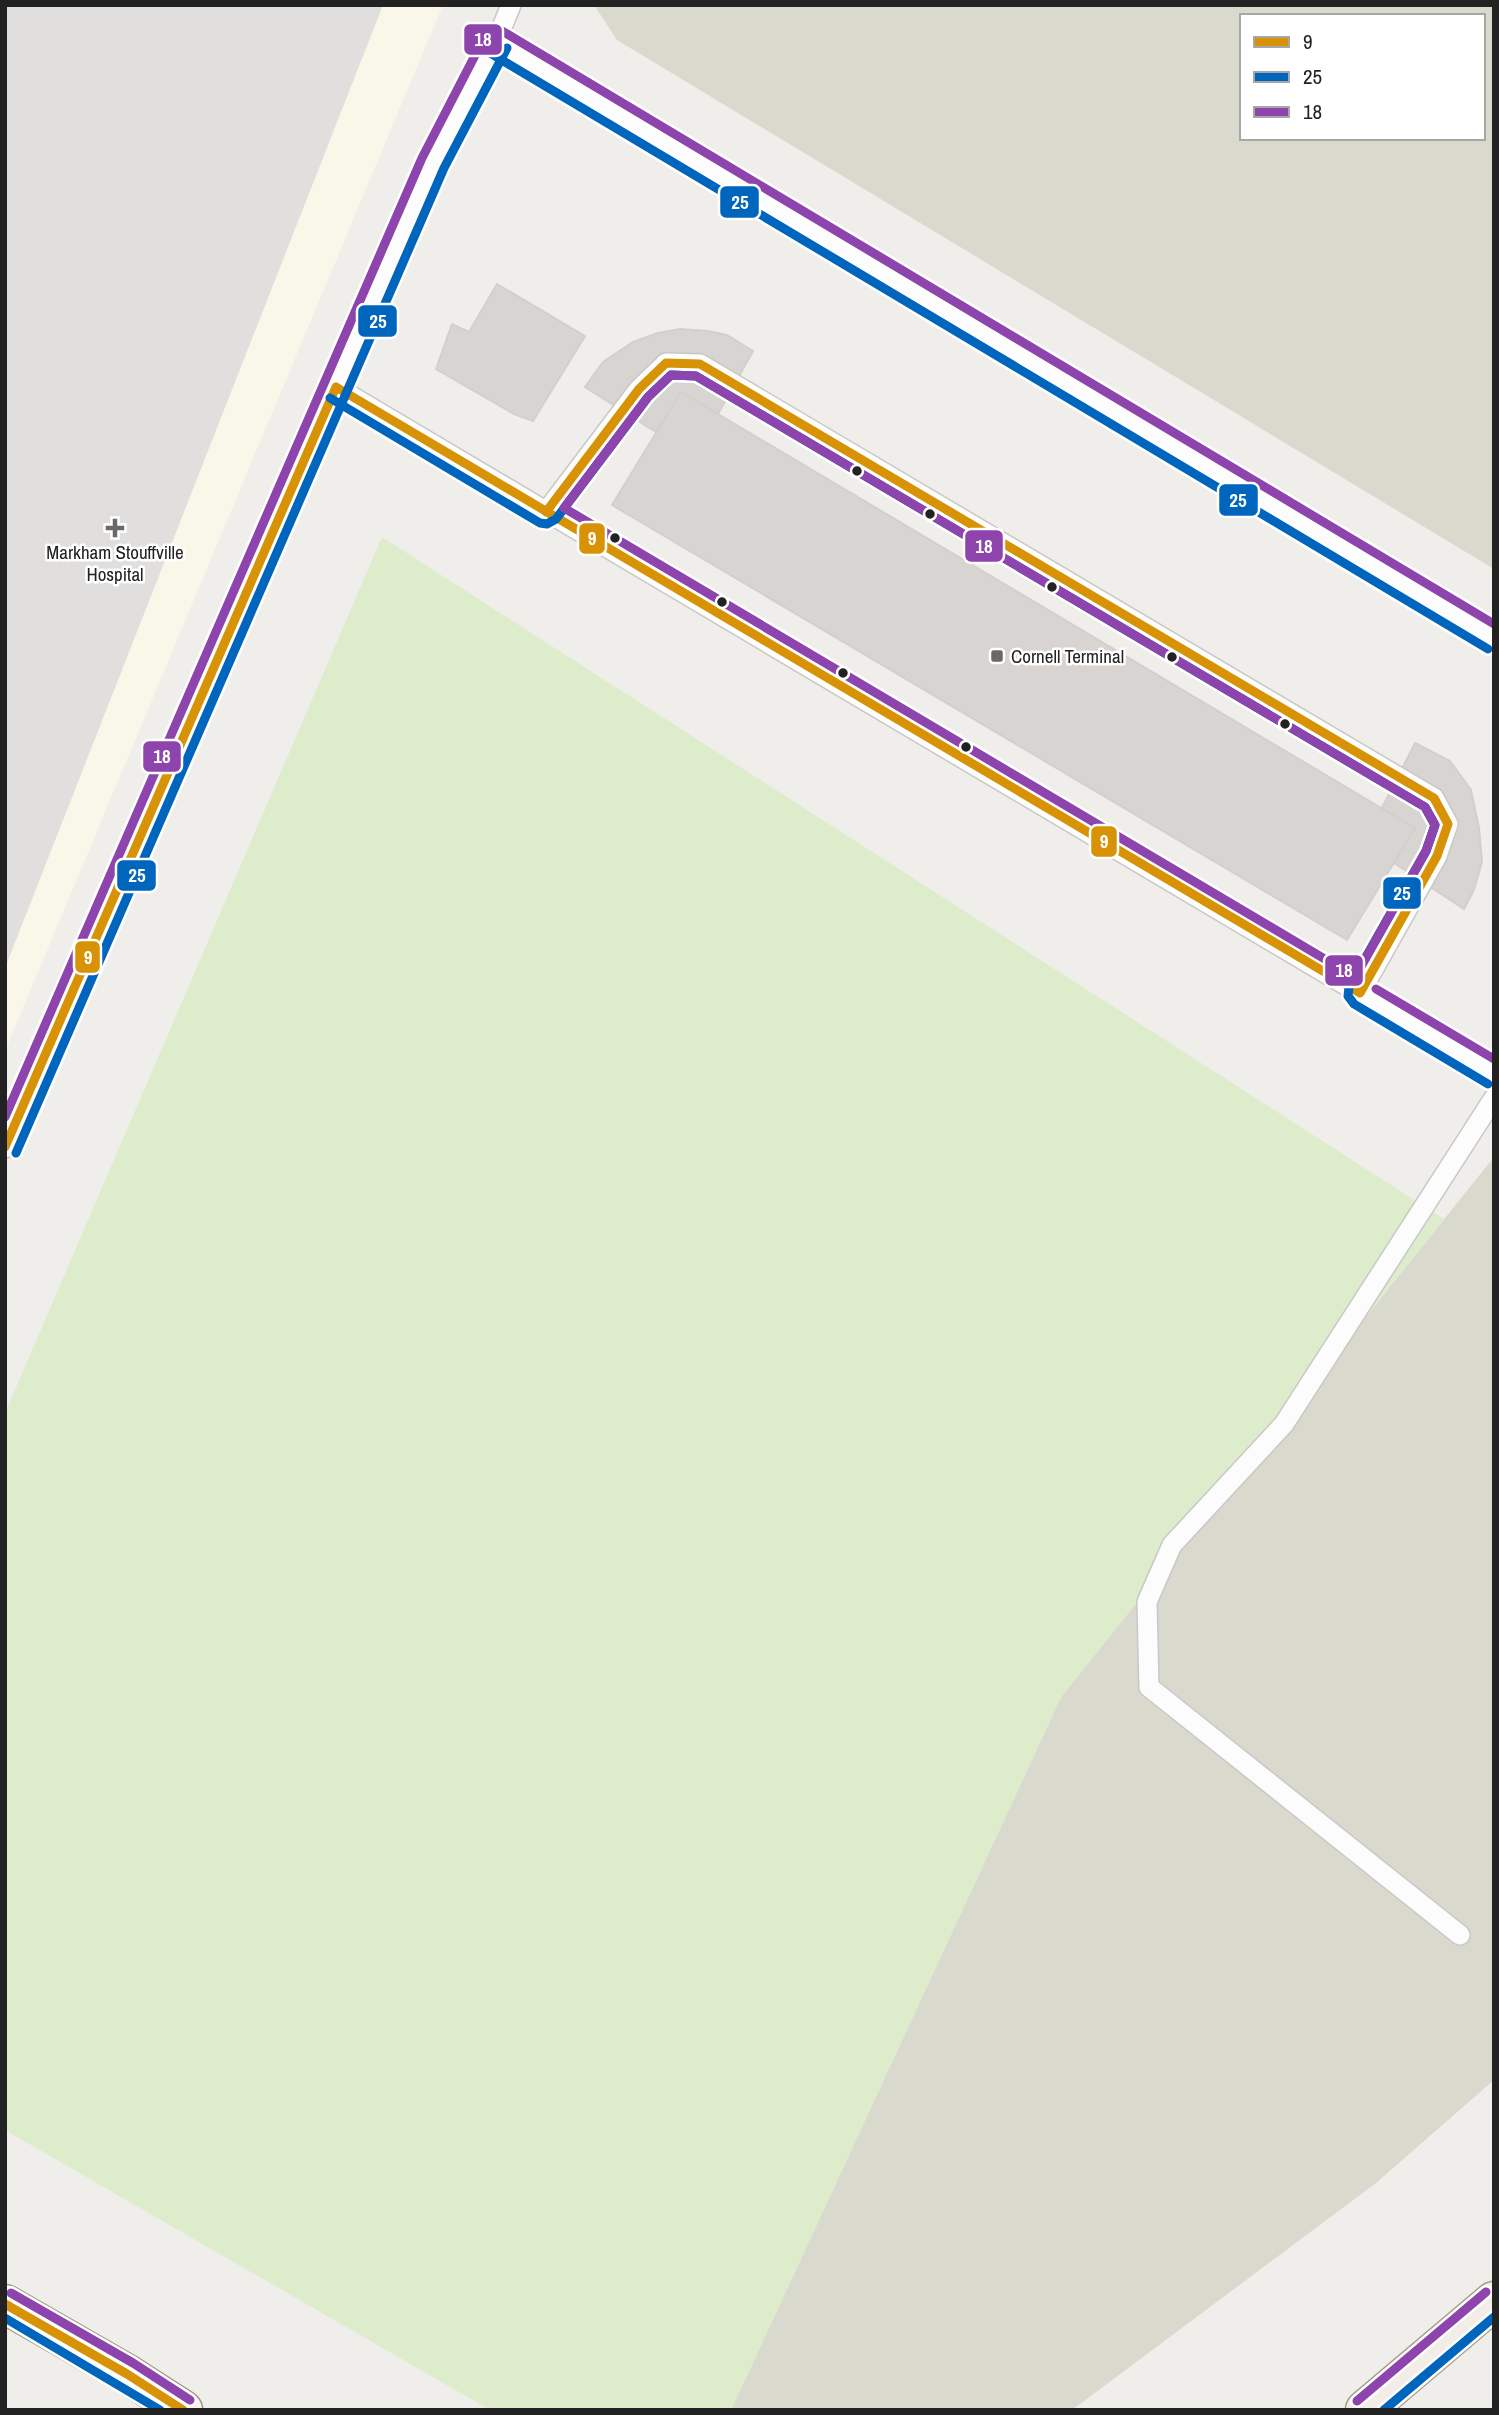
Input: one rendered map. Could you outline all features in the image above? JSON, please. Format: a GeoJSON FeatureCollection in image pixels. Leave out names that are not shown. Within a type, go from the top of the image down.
{"type":"FeatureCollection","features":[{"type":"Feature","properties":{"kind":"main road"},"geometry":{"type":"LineString","coordinates":[[1365,2410],[1494,2301]]}},
{"type":"Feature","properties":{"kind":"main road"},"geometry":{"type":"LineString","coordinates":[[5,2304],[127,2374],[183,2410]]}},
{"type":"Feature","properties":{"kind":"lane"},"geometry":{"type":"LineString","coordinates":[[6,1142],[433,163],[496,42],[511,5]]}},
{"type":"Feature","properties":{"kind":"lane"},"geometry":{"type":"LineString","coordinates":[[496,42],[1494,638]]}},
{"type":"Feature","properties":{"kind":"lane"},"geometry":{"type":"LineString","coordinates":[[546,512],[639,389],[666,363],[700,364],[1434,798],[1448,824],[1437,856],[1360,993]]}},
{"type":"Feature","properties":{"kind":"lane"},"geometry":{"type":"LineString","coordinates":[[336,387],[1494,1073]]}},
{"type":"Feature","properties":{"kind":"lane"},"geometry":{"type":"LineString","coordinates":[[1460,1935],[1149,1687],[1147,1602],[1172,1545],[1284,1424],[1494,1098]]}},
{"type":"Feature","properties":{"kind":"shaded area","name":"Markham Stouffville Hospital"},"geometry":{"type":"Polygon","coordinates":[[[5,5],[443,5],[5,1051],[5,5]]]}},
{"type":"Feature","properties":{"kind":"shaded area","name":"Markham Stouffville Hospital"},"geometry":{"type":"Polygon","coordinates":[[[5,5],[383,5],[5,968],[5,5]]]}},
{"type":"Feature","properties":{"kind":"shaded area"},"geometry":{"type":"Polygon","coordinates":[[[594,5],[1494,5],[1494,569],[617,40],[594,5]]]}},
{"type":"Feature","properties":{"kind":"shaded area"},"geometry":{"type":"Polygon","coordinates":[[[1494,1157],[1494,2080],[1376,2183],[1072,2410],[731,2410],[1061,1697],[1494,1157]]]}},
{"type":"Feature","properties":{"kind":"green space"},"geometry":{"type":"Polygon","coordinates":[[[382,537],[1444,1219],[1061,1697],[731,2410],[490,2410],[5,2130],[5,1413],[382,537]]]}},
{"type":"Feature","properties":{"kind":"building"},"geometry":{"type":"Polygon","coordinates":[[[497,284],[585,336],[533,421],[514,414],[436,369],[452,324],[469,332],[497,284]]]}},
{"type":"Feature","properties":{"kind":"building"},"geometry":{"type":"Polygon","coordinates":[[[680,329],[727,335],[753,351],[718,414],[681,392],[656,432],[585,387],[603,362],[633,342],[680,329]]]}},
{"type":"Feature","properties":{"kind":"building","name":"Cornell Terminal"},"geometry":{"type":"Polygon","coordinates":[[[681,392],[1415,828],[1347,940],[612,505],[681,392]]]}},
{"type":"Feature","properties":{"kind":"building"},"geometry":{"type":"Polygon","coordinates":[[[1415,743],[1450,761],[1471,790],[1479,828],[1482,862],[1474,890],[1464,909],[1394,863],[1415,828],[1382,808],[1415,743]]]}},
{"type":"Feature","properties":{"kind":"transit line","name":"18"},"geometry":{"type":"LineString","coordinates":[[5,1117],[422,158],[485,36],[492,30],[502,31],[1494,624]]}},
{"type":"Feature","properties":{"kind":"transit line","name":"25"},"geometry":{"type":"LineString","coordinates":[[16,1153],[444,168],[507,48]]}},
{"type":"Feature","properties":{"kind":"transit line","name":"25"},"geometry":{"type":"LineString","coordinates":[[490,53],[1488,649]]}},
{"type":"Feature","properties":{"kind":"transit line","name":"9"},"geometry":{"type":"LineString","coordinates":[[546,512],[639,389],[666,363],[700,364],[1434,798],[1448,824],[1437,856],[1360,993]]}},
{"type":"Feature","properties":{"kind":"transit line","name":"25"},"geometry":{"type":"LineString","coordinates":[[330,398],[540,523],[547,524],[556,519],[648,397],[671,375],[696,376],[1425,807],[1435,825],[1426,851],[1349,987],[1348,996],[1354,1004],[1488,1084]]}},
{"type":"Feature","properties":{"kind":"transit line","name":"18"},"geometry":{"type":"LineString","coordinates":[[671,375],[696,376],[1425,807],[1435,825],[1426,851],[1355,977],[564,508],[648,397],[671,375]]}},
{"type":"Feature","properties":{"kind":"transit line","name":"9"},"geometry":{"type":"LineString","coordinates":[[336,387],[1360,993]]}},
{"type":"Feature","properties":{"kind":"transit line","name":"9"},"geometry":{"type":"LineString","coordinates":[[5,1147],[336,387]]}},
{"type":"Feature","properties":{"kind":"transit line","name":"18"},"geometry":{"type":"LineString","coordinates":[[1376,989],[1494,1059]]}},
{"type":"Feature","properties":{"kind":"transit line","name":"18"},"geometry":{"type":"LineString","coordinates":[[1357,2401],[1486,2292]]}},
{"type":"Feature","properties":{"kind":"transit line","name":"18"},"geometry":{"type":"LineString","coordinates":[[11,2293],[133,2363],[190,2400]]}},
{"type":"Feature","properties":{"kind":"transit line","name":"9"},"geometry":{"type":"LineString","coordinates":[[5,2304],[127,2374],[183,2410]]}},
{"type":"Feature","properties":{"kind":"transit line","name":"25"},"geometry":{"type":"LineString","coordinates":[[1384,2410],[1494,2317]]}},
{"type":"Feature","properties":{"kind":"transit line","name":"25"},"geometry":{"type":"LineString","coordinates":[[5,2318],[160,2410]]}},
{"type":"Feature","properties":{"kind":"place","name":"Markham Stouffville Hospital"},"geometry":{"type":"Point","coordinates":[115,528]}},
{"type":"Feature","properties":{"kind":"place","name":"Cornell Terminal"},"geometry":{"type":"Point","coordinates":[997,656]}}]}
